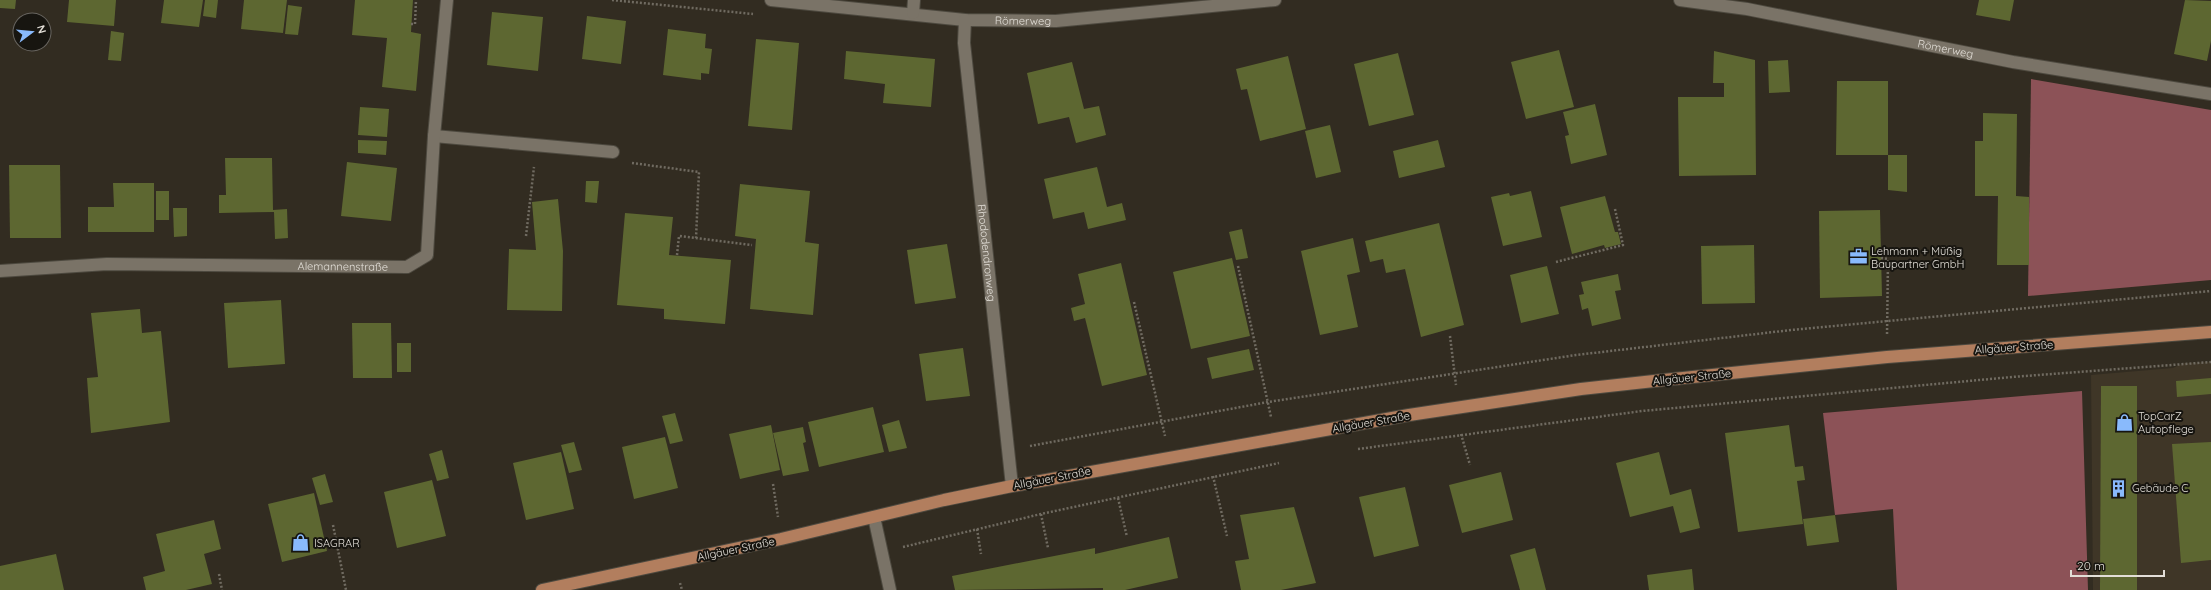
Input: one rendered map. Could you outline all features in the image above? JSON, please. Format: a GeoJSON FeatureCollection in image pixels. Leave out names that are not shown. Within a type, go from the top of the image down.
{"type":"FeatureCollection","features":[{"type":"Feature","properties":{"kind":"main road","name":"Allgäuer Straße"},"geometry":{"type":"LineString","coordinates":[[542,590],[781,539],[874,516],[1012,486],[1209,449],[1581,389],[1887,357],[2211,332]]}},
{"type":"Feature","properties":{"kind":"street","name":"Alemannenstraße"},"geometry":{"type":"LineString","coordinates":[[0,271],[107,264],[407,267],[427,255],[434,136],[447,0]]}},
{"type":"Feature","properties":{"kind":"street","name":"Römerweg"},"geometry":{"type":"LineString","coordinates":[[771,0],[913,13],[965,20],[1070,20],[1274,0]]}},
{"type":"Feature","properties":{"kind":"street"},"geometry":{"type":"LineString","coordinates":[[913,13],[914,0]]}},
{"type":"Feature","properties":{"kind":"street","name":"Römerweg"},"geometry":{"type":"LineString","coordinates":[[1680,0],[1747,9],[2013,62],[2211,94]]}},
{"type":"Feature","properties":{"kind":"street","name":"Rhododendronweg"},"geometry":{"type":"LineString","coordinates":[[965,20],[964,43],[1012,486]]}},
{"type":"Feature","properties":{"kind":"street"},"geometry":{"type":"LineString","coordinates":[[434,136],[613,152]]}},
{"type":"Feature","properties":{"kind":"street"},"geometry":{"type":"LineString","coordinates":[[874,516],[890,590]]}},
{"type":"Feature","properties":{"kind":"path"},"geometry":{"type":"LineString","coordinates":[[411,24],[415,24],[416,0]]}},
{"type":"Feature","properties":{"kind":"path"},"geometry":{"type":"LineString","coordinates":[[526,236],[536,145]]}},
{"type":"Feature","properties":{"kind":"path"},"geometry":{"type":"LineString","coordinates":[[613,152],[624,162],[699,172],[696,238]]}},
{"type":"Feature","properties":{"kind":"path"},"geometry":{"type":"LineString","coordinates":[[1556,262],[1623,246],[1615,209]]}},
{"type":"Feature","properties":{"kind":"path"},"geometry":{"type":"LineString","coordinates":[[677,255],[679,236],[752,245]]}},
{"type":"Feature","properties":{"kind":"path"},"geometry":{"type":"LineString","coordinates":[[1881,258],[1888,259],[1887,357]]}},
{"type":"Feature","properties":{"kind":"path"},"geometry":{"type":"LineString","coordinates":[[1238,266],[1268,402]]}},
{"type":"Feature","properties":{"kind":"path"},"geometry":{"type":"LineString","coordinates":[[1009,449],[1268,402],[1584,354],[1791,330],[2211,291]]}},
{"type":"Feature","properties":{"kind":"path"},"geometry":{"type":"LineString","coordinates":[[1134,302],[1170,456]]}},
{"type":"Feature","properties":{"kind":"path"},"geometry":{"type":"LineString","coordinates":[[1450,336],[1461,434],[1470,465]]}},
{"type":"Feature","properties":{"kind":"path"},"geometry":{"type":"LineString","coordinates":[[1350,450],[1642,411],[2012,377],[2211,362]]}},
{"type":"Feature","properties":{"kind":"path"},"geometry":{"type":"LineString","coordinates":[[1209,449],[1213,477],[1227,536]]}},
{"type":"Feature","properties":{"kind":"path"},"geometry":{"type":"LineString","coordinates":[[881,552],[1041,514],[1281,463]]}},
{"type":"Feature","properties":{"kind":"path"},"geometry":{"type":"LineString","coordinates":[[773,484],[781,539]]}},
{"type":"Feature","properties":{"kind":"path"},"geometry":{"type":"LineString","coordinates":[[1118,498],[1127,537]]}},
{"type":"Feature","properties":{"kind":"path"},"geometry":{"type":"LineString","coordinates":[[1041,514],[1048,548]]}},
{"type":"Feature","properties":{"kind":"path"},"geometry":{"type":"LineString","coordinates":[[333,525],[346,590]]}},
{"type":"Feature","properties":{"kind":"path"},"geometry":{"type":"LineString","coordinates":[[977,529],[981,554]]}},
{"type":"Feature","properties":{"kind":"path"},"geometry":{"type":"LineString","coordinates":[[219,574],[222,590]]}},
{"type":"Feature","properties":{"kind":"shaded area"},"geometry":{"type":"Polygon","coordinates":[[[2031,79],[2211,110],[2211,280],[2028,296],[2031,79]]]}},
{"type":"Feature","properties":{"kind":"shaded area"},"geometry":{"type":"Polygon","coordinates":[[[2211,362],[2211,590],[2093,590],[2091,375],[2173,368],[2184,363],[2211,362]]]}},
{"type":"Feature","properties":{"kind":"shaded area"},"geometry":{"type":"Polygon","coordinates":[[[2082,391],[2088,590],[1897,590],[1893,509],[1835,515],[1823,413],[2082,391]]]}},
{"type":"Feature","properties":{"kind":"building"},"geometry":{"type":"Polygon","coordinates":[[[0,0],[16,0],[15,9],[0,8],[0,0]]]}},
{"type":"Feature","properties":{"kind":"building"},"geometry":{"type":"Polygon","coordinates":[[[69,0],[116,0],[114,26],[67,22],[69,0]]]}},
{"type":"Feature","properties":{"kind":"building"},"geometry":{"type":"Polygon","coordinates":[[[164,0],[203,0],[199,27],[161,23],[164,0]]]}},
{"type":"Feature","properties":{"kind":"building"},"geometry":{"type":"Polygon","coordinates":[[[205,0],[218,0],[216,18],[203,16],[205,0]]]}},
{"type":"Feature","properties":{"kind":"building"},"geometry":{"type":"Polygon","coordinates":[[[244,0],[287,0],[283,33],[241,29],[244,0]]]}},
{"type":"Feature","properties":{"kind":"building"},"geometry":{"type":"Polygon","coordinates":[[[355,0],[413,0],[411,32],[421,34],[416,91],[382,87],[387,38],[352,35],[355,0]]]}},
{"type":"Feature","properties":{"kind":"building"},"geometry":{"type":"Polygon","coordinates":[[[1979,0],[2014,0],[2010,21],[1976,15],[1979,0]]]}},
{"type":"Feature","properties":{"kind":"building"},"geometry":{"type":"Polygon","coordinates":[[[2185,0],[2211,1],[2211,41],[2207,61],[2174,54],[2185,0]]]}},
{"type":"Feature","properties":{"kind":"building"},"geometry":{"type":"Polygon","coordinates":[[[288,5],[302,7],[298,35],[285,34],[288,5]]]}},
{"type":"Feature","properties":{"kind":"building"},"geometry":{"type":"Polygon","coordinates":[[[492,12],[543,17],[538,71],[487,65],[492,12]]]}},
{"type":"Feature","properties":{"kind":"building"},"geometry":{"type":"Polygon","coordinates":[[[587,16],[626,21],[621,64],[582,59],[587,16]]]}},
{"type":"Feature","properties":{"kind":"building"},"geometry":{"type":"Polygon","coordinates":[[[668,29],[706,34],[705,48],[712,49],[709,74],[701,73],[701,80],[663,75],[668,29]]]}},
{"type":"Feature","properties":{"kind":"building"},"geometry":{"type":"Polygon","coordinates":[[[111,31],[124,33],[121,61],[108,60],[111,31]]]}},
{"type":"Feature","properties":{"kind":"building"},"geometry":{"type":"Polygon","coordinates":[[[756,39],[799,43],[792,130],[748,126],[756,39]]]}},
{"type":"Feature","properties":{"kind":"building"},"geometry":{"type":"Polygon","coordinates":[[[1559,50],[1574,107],[1526,119],[1511,62],[1559,50]]]}},
{"type":"Feature","properties":{"kind":"building"},"geometry":{"type":"Polygon","coordinates":[[[846,51],[935,59],[931,107],[883,103],[885,84],[844,79],[846,51]]]}},
{"type":"Feature","properties":{"kind":"building"},"geometry":{"type":"Polygon","coordinates":[[[1714,51],[1755,60],[1756,175],[1679,176],[1678,97],[1724,97],[1724,83],[1713,83],[1714,51]]]}},
{"type":"Feature","properties":{"kind":"building"},"geometry":{"type":"Polygon","coordinates":[[[1398,53],[1414,115],[1369,126],[1354,64],[1398,53]]]}},
{"type":"Feature","properties":{"kind":"building"},"geometry":{"type":"Polygon","coordinates":[[[1288,56],[1306,129],[1260,141],[1247,89],[1241,90],[1236,69],[1288,56]]]}},
{"type":"Feature","properties":{"kind":"building"},"geometry":{"type":"Polygon","coordinates":[[[1788,60],[1790,92],[1769,93],[1768,61],[1788,60]]]}},
{"type":"Feature","properties":{"kind":"building"},"geometry":{"type":"Polygon","coordinates":[[[1072,62],[1084,109],[1099,106],[1106,135],[1076,143],[1069,117],[1038,124],[1027,73],[1072,62]]]}},
{"type":"Feature","properties":{"kind":"building"},"geometry":{"type":"Polygon","coordinates":[[[1837,81],[1888,81],[1888,155],[1836,155],[1837,81]]]}},
{"type":"Feature","properties":{"kind":"building"},"geometry":{"type":"Polygon","coordinates":[[[1595,104],[1607,155],[1571,164],[1565,136],[1569,135],[1563,112],[1595,104]]]}},
{"type":"Feature","properties":{"kind":"building"},"geometry":{"type":"Polygon","coordinates":[[[360,107],[389,109],[387,137],[358,135],[360,107]]]}},
{"type":"Feature","properties":{"kind":"building"},"geometry":{"type":"Polygon","coordinates":[[[1983,113],[2017,114],[2016,196],[2029,197],[2029,265],[1997,265],[1998,196],[1975,196],[1975,141],[1983,141],[1983,113]]]}},
{"type":"Feature","properties":{"kind":"building"},"geometry":{"type":"Polygon","coordinates":[[[1330,125],[1341,172],[1316,178],[1305,131],[1330,125]]]}},
{"type":"Feature","properties":{"kind":"building"},"geometry":{"type":"Polygon","coordinates":[[[358,140],[387,141],[386,155],[358,153],[358,140]]]}},
{"type":"Feature","properties":{"kind":"building"},"geometry":{"type":"Polygon","coordinates":[[[1438,140],[1445,167],[1399,178],[1393,151],[1438,140]]]}},
{"type":"Feature","properties":{"kind":"building"},"geometry":{"type":"Polygon","coordinates":[[[1888,155],[1907,155],[1907,192],[1888,190],[1888,155]]]}},
{"type":"Feature","properties":{"kind":"building"},"geometry":{"type":"Polygon","coordinates":[[[225,158],[272,158],[273,210],[287,209],[288,238],[275,239],[274,212],[219,213],[219,195],[226,195],[225,158]]]}},
{"type":"Feature","properties":{"kind":"building"},"geometry":{"type":"Polygon","coordinates":[[[347,162],[397,168],[391,221],[341,216],[347,162]]]}},
{"type":"Feature","properties":{"kind":"building"},"geometry":{"type":"Polygon","coordinates":[[[9,165],[60,165],[61,238],[10,238],[9,165]]]}},
{"type":"Feature","properties":{"kind":"building"},"geometry":{"type":"Polygon","coordinates":[[[1097,167],[1107,207],[1122,203],[1126,220],[1088,229],[1084,212],[1053,219],[1044,179],[1097,167]]]}},
{"type":"Feature","properties":{"kind":"building"},"geometry":{"type":"Polygon","coordinates":[[[586,181],[599,181],[597,203],[585,202],[586,181]]]}},
{"type":"Feature","properties":{"kind":"building"},"geometry":{"type":"Polygon","coordinates":[[[113,183],[154,183],[154,232],[88,232],[88,207],[114,207],[113,183]]]}},
{"type":"Feature","properties":{"kind":"building"},"geometry":{"type":"Polygon","coordinates":[[[740,184],[810,191],[805,242],[819,244],[813,315],[750,309],[756,239],[735,236],[740,184]]]}},
{"type":"Feature","properties":{"kind":"building"},"geometry":{"type":"Polygon","coordinates":[[[156,191],[169,191],[169,220],[156,220],[156,191]]]}},
{"type":"Feature","properties":{"kind":"building"},"geometry":{"type":"Polygon","coordinates":[[[1531,191],[1542,237],[1503,246],[1491,197],[1509,193],[1510,196],[1531,191]]]}},
{"type":"Feature","properties":{"kind":"building"},"geometry":{"type":"Polygon","coordinates":[[[1605,196],[1615,232],[1618,232],[1621,244],[1605,248],[1604,245],[1572,254],[1560,207],[1605,196]]]}},
{"type":"Feature","properties":{"kind":"building"},"geometry":{"type":"Polygon","coordinates":[[[558,199],[563,251],[562,311],[507,310],[509,249],[536,250],[532,202],[558,199]]]}},
{"type":"Feature","properties":{"kind":"building"},"geometry":{"type":"Polygon","coordinates":[[[173,208],[187,208],[187,236],[174,237],[173,208]]]}},
{"type":"Feature","properties":{"kind":"building"},"geometry":{"type":"Polygon","coordinates":[[[1880,210],[1882,296],[1820,298],[1819,211],[1880,210]]]}},
{"type":"Feature","properties":{"kind":"building"},"geometry":{"type":"Polygon","coordinates":[[[625,213],[673,217],[669,255],[731,260],[725,324],[664,319],[664,309],[617,305],[625,213]]]}},
{"type":"Feature","properties":{"kind":"building"},"geometry":{"type":"Polygon","coordinates":[[[1439,223],[1464,325],[1421,337],[1405,269],[1386,273],[1383,259],[1370,262],[1365,241],[1439,223]]]}},
{"type":"Feature","properties":{"kind":"building"},"geometry":{"type":"Polygon","coordinates":[[[1242,229],[1248,258],[1236,260],[1229,232],[1242,229]]]}},
{"type":"Feature","properties":{"kind":"building"},"geometry":{"type":"Polygon","coordinates":[[[1353,238],[1360,272],[1347,275],[1358,327],[1320,335],[1301,251],[1353,238]]]}},
{"type":"Feature","properties":{"kind":"building"},"geometry":{"type":"Polygon","coordinates":[[[947,244],[956,298],[915,304],[907,250],[947,244]]]}},
{"type":"Feature","properties":{"kind":"building"},"geometry":{"type":"Polygon","coordinates":[[[1754,245],[1755,303],[1702,304],[1701,246],[1754,245]]]}},
{"type":"Feature","properties":{"kind":"building"},"geometry":{"type":"Polygon","coordinates":[[[1232,258],[1250,336],[1191,349],[1173,272],[1232,258]]]}},
{"type":"Feature","properties":{"kind":"building"},"geometry":{"type":"Polygon","coordinates":[[[1121,263],[1147,375],[1102,386],[1085,318],[1074,321],[1071,308],[1085,304],[1078,274],[1121,263]]]}},
{"type":"Feature","properties":{"kind":"building"},"geometry":{"type":"Polygon","coordinates":[[[1547,266],[1559,314],[1521,323],[1510,275],[1547,266]]]}},
{"type":"Feature","properties":{"kind":"building"},"geometry":{"type":"Polygon","coordinates":[[[1618,274],[1621,290],[1615,291],[1621,319],[1592,326],[1588,308],[1582,310],[1579,295],[1584,294],[1581,282],[1618,274]]]}},
{"type":"Feature","properties":{"kind":"building"},"geometry":{"type":"Polygon","coordinates":[[[281,300],[285,364],[228,368],[224,303],[281,300]]]}},
{"type":"Feature","properties":{"kind":"building"},"geometry":{"type":"Polygon","coordinates":[[[140,309],[142,333],[161,331],[170,422],[91,433],[87,378],[98,377],[91,313],[140,309]]]}},
{"type":"Feature","properties":{"kind":"building"},"geometry":{"type":"Polygon","coordinates":[[[352,323],[391,323],[392,378],[353,378],[352,323]]]}},
{"type":"Feature","properties":{"kind":"building"},"geometry":{"type":"Polygon","coordinates":[[[397,343],[411,343],[411,372],[397,372],[397,343]]]}},
{"type":"Feature","properties":{"kind":"building"},"geometry":{"type":"Polygon","coordinates":[[[963,348],[970,396],[926,401],[919,354],[963,348]]]}},
{"type":"Feature","properties":{"kind":"building"},"geometry":{"type":"Polygon","coordinates":[[[1249,349],[1254,370],[1212,379],[1207,358],[1249,349]]]}},
{"type":"Feature","properties":{"kind":"building"},"geometry":{"type":"Polygon","coordinates":[[[2211,378],[2211,394],[2177,397],[2176,381],[2211,378]]]}},
{"type":"Feature","properties":{"kind":"building","name":"Gebäude C"},"geometry":{"type":"Polygon","coordinates":[[[2101,386],[2137,386],[2137,590],[2100,590],[2101,386]]]}},
{"type":"Feature","properties":{"kind":"building"},"geometry":{"type":"Polygon","coordinates":[[[873,407],[884,452],[819,467],[808,422],[873,407]]]}},
{"type":"Feature","properties":{"kind":"building"},"geometry":{"type":"Polygon","coordinates":[[[675,413],[683,441],[670,444],[662,416],[675,413]]]}},
{"type":"Feature","properties":{"kind":"building"},"geometry":{"type":"Polygon","coordinates":[[[899,420],[907,448],[889,452],[882,425],[899,420]]]}},
{"type":"Feature","properties":{"kind":"building"},"geometry":{"type":"Polygon","coordinates":[[[771,425],[780,470],[740,479],[729,434],[771,425]]]}},
{"type":"Feature","properties":{"kind":"building"},"geometry":{"type":"Polygon","coordinates":[[[1789,425],[1795,467],[1803,466],[1805,480],[1797,481],[1803,524],[1738,532],[1725,433],[1789,425]]]}},
{"type":"Feature","properties":{"kind":"building"},"geometry":{"type":"Polygon","coordinates":[[[803,427],[806,442],[803,443],[809,471],[783,476],[773,433],[803,427]]]}},
{"type":"Feature","properties":{"kind":"building"},"geometry":{"type":"Polygon","coordinates":[[[665,437],[678,488],[634,499],[622,447],[665,437]]]}},
{"type":"Feature","properties":{"kind":"building"},"geometry":{"type":"Polygon","coordinates":[[[574,442],[582,470],[569,473],[561,445],[574,442]]]}},
{"type":"Feature","properties":{"kind":"building"},"geometry":{"type":"Polygon","coordinates":[[[2211,442],[2211,560],[2181,563],[2172,444],[2211,442]]]}},
{"type":"Feature","properties":{"kind":"building"},"geometry":{"type":"Polygon","coordinates":[[[442,450],[449,478],[437,481],[429,454],[442,450]]]}},
{"type":"Feature","properties":{"kind":"building"},"geometry":{"type":"Polygon","coordinates":[[[561,452],[574,509],[526,520],[513,463],[561,452]]]}},
{"type":"Feature","properties":{"kind":"building"},"geometry":{"type":"Polygon","coordinates":[[[1659,452],[1670,495],[1691,489],[1700,528],[1680,533],[1673,506],[1630,517],[1616,463],[1659,452]]]}},
{"type":"Feature","properties":{"kind":"building"},"geometry":{"type":"Polygon","coordinates":[[[1501,472],[1513,520],[1462,533],[1449,485],[1501,472]]]}},
{"type":"Feature","properties":{"kind":"building"},"geometry":{"type":"Polygon","coordinates":[[[325,474],[333,502],[320,505],[312,478],[325,474]]]}},
{"type":"Feature","properties":{"kind":"building"},"geometry":{"type":"Polygon","coordinates":[[[432,480],[446,536],[397,548],[384,492],[432,480]]]}},
{"type":"Feature","properties":{"kind":"building"},"geometry":{"type":"Polygon","coordinates":[[[1405,487],[1419,546],[1374,557],[1359,497],[1405,487]]]}},
{"type":"Feature","properties":{"kind":"building"},"geometry":{"type":"Polygon","coordinates":[[[314,493],[327,551],[282,562],[268,504],[314,493]]]}},
{"type":"Feature","properties":{"kind":"building"},"geometry":{"type":"Polygon","coordinates":[[[1294,507],[1316,583],[1281,590],[1241,590],[1235,561],[1249,559],[1240,515],[1294,507]]]}},
{"type":"Feature","properties":{"kind":"building"},"geometry":{"type":"Polygon","coordinates":[[[1835,515],[1839,542],[1807,546],[1803,519],[1835,515]]]}},
{"type":"Feature","properties":{"kind":"building"},"geometry":{"type":"Polygon","coordinates":[[[214,520],[221,549],[204,554],[212,584],[186,590],[146,590],[143,577],[165,571],[156,534],[214,520]]]}},
{"type":"Feature","properties":{"kind":"building"},"geometry":{"type":"Polygon","coordinates":[[[1169,537],[1178,578],[1125,590],[1103,590],[1103,588],[955,590],[952,576],[1095,548],[1095,554],[1169,537]]]}},
{"type":"Feature","properties":{"kind":"building"},"geometry":{"type":"Polygon","coordinates":[[[1535,548],[1546,590],[1520,590],[1510,555],[1535,548]]]}},
{"type":"Feature","properties":{"kind":"building"},"geometry":{"type":"Polygon","coordinates":[[[56,554],[64,590],[0,590],[0,566],[56,554]]]}},
{"type":"Feature","properties":{"kind":"building"},"geometry":{"type":"Polygon","coordinates":[[[1692,569],[1694,590],[1649,590],[1647,575],[1692,569]]]}},
{"type":"Feature","properties":{"kind":"place","name":"Lehmann + Müßig Baupartner GmbH"},"geometry":{"type":"Point","coordinates":[1858,257]}},
{"type":"Feature","properties":{"kind":"place","name":"TopCarZ Autopflege"},"geometry":{"type":"Point","coordinates":[2125,422]}},
{"type":"Feature","properties":{"kind":"place","name":"Gebäude C"},"geometry":{"type":"Point","coordinates":[2119,488]}},
{"type":"Feature","properties":{"kind":"place","name":"ISAGRAR"},"geometry":{"type":"Point","coordinates":[301,543]}}]}
